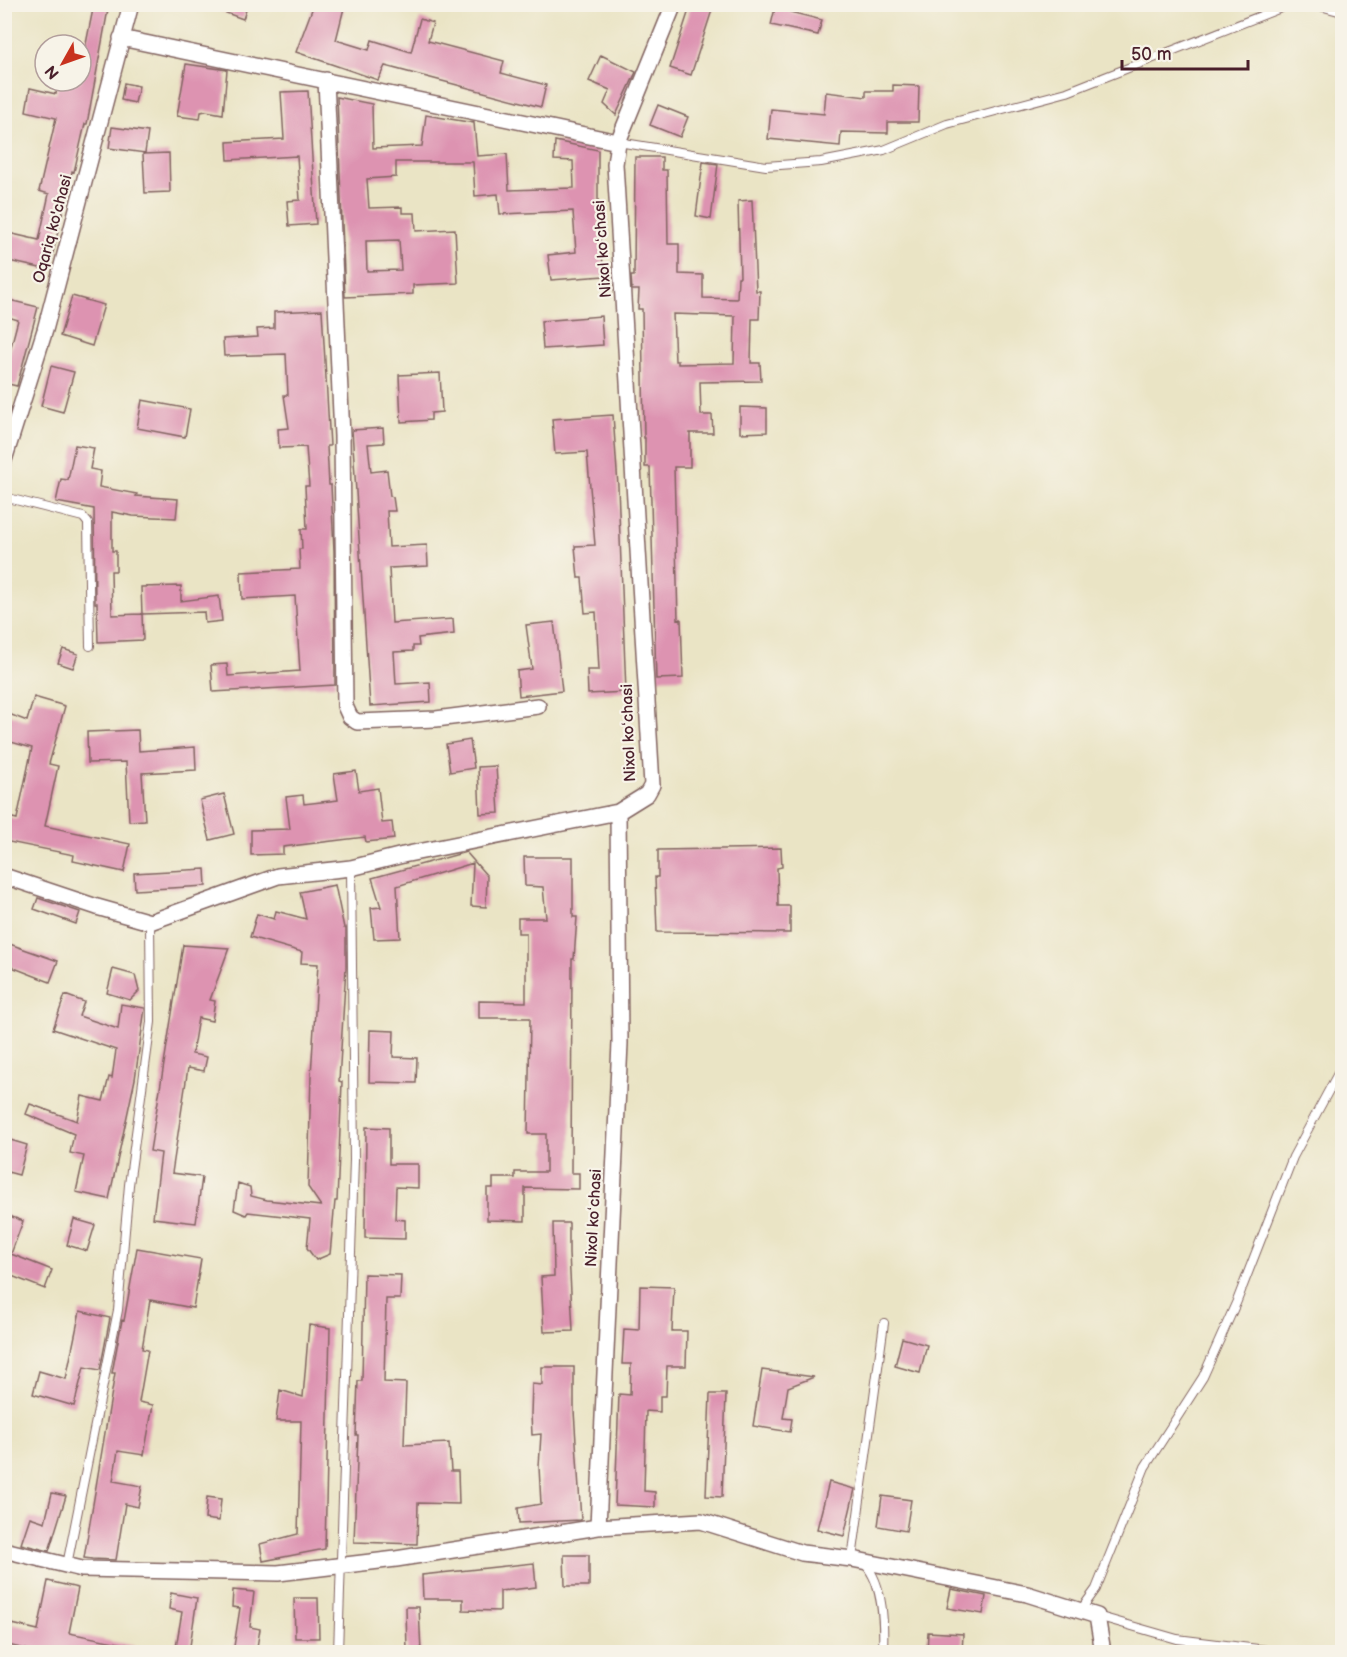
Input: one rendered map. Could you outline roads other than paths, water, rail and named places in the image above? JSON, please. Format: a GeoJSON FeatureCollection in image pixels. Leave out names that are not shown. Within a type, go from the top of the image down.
{"type":"FeatureCollection","features":[{"type":"Feature","properties":{"kind":"street","name":"Oqariq ko'chasi"},"geometry":{"type":"LineString","coordinates":[[4,460],[45,330],[131,4]]}},
{"type":"Feature","properties":{"kind":"street","name":"Nixol koʻchasi"},"geometry":{"type":"LineString","coordinates":[[597,1527],[620,1043],[618,812],[647,794],[652,784],[615,164],[618,142],[674,4]]}},
{"type":"Feature","properties":{"kind":"street"},"geometry":{"type":"LineString","coordinates":[[121,38],[618,142]]}},
{"type":"Feature","properties":{"kind":"street"},"geometry":{"type":"LineString","coordinates":[[326,80],[342,436],[345,706],[350,717],[357,722],[436,719],[538,706]]}},
{"type":"Feature","properties":{"kind":"street"},"geometry":{"type":"LineString","coordinates":[[4,876],[150,922],[278,876],[351,868],[403,855],[618,812]]}},
{"type":"Feature","properties":{"kind":"street"},"geometry":{"type":"LineString","coordinates":[[4,1550],[82,1569],[278,1573],[396,1559],[597,1527],[701,1521],[802,1553],[857,1560],[1027,1594],[1096,1616],[1103,1653]]}},
{"type":"Feature","properties":{"kind":"lane"},"geometry":{"type":"LineString","coordinates":[[618,142],[766,166],[821,162],[884,150],[947,124],[1067,92],[1292,4]]}},
{"type":"Feature","properties":{"kind":"lane"},"geometry":{"type":"LineString","coordinates":[[1312,4],[1342,12]]}},
{"type":"Feature","properties":{"kind":"lane"},"geometry":{"type":"LineString","coordinates":[[4,497],[83,517],[88,523],[90,646]]}},
{"type":"Feature","properties":{"kind":"lane"},"geometry":{"type":"LineString","coordinates":[[338,1653],[354,1160],[351,868]]}},
{"type":"Feature","properties":{"kind":"lane"},"geometry":{"type":"LineString","coordinates":[[67,1565],[118,1310],[129,1185],[151,1022],[150,922]]}},
{"type":"Feature","properties":{"kind":"lane"},"geometry":{"type":"LineString","coordinates":[[1080,1611],[1096,1589],[1145,1467],[1203,1377],[1237,1301],[1293,1157],[1342,1066]]}},
{"type":"Feature","properties":{"kind":"lane"},"geometry":{"type":"LineString","coordinates":[[883,1653],[884,1622],[876,1583],[873,1574],[857,1560],[884,1323]]}},
{"type":"Feature","properties":{"kind":"lane"},"geometry":{"type":"LineString","coordinates":[[1096,1616],[1177,1639],[1283,1653]]}}]}
